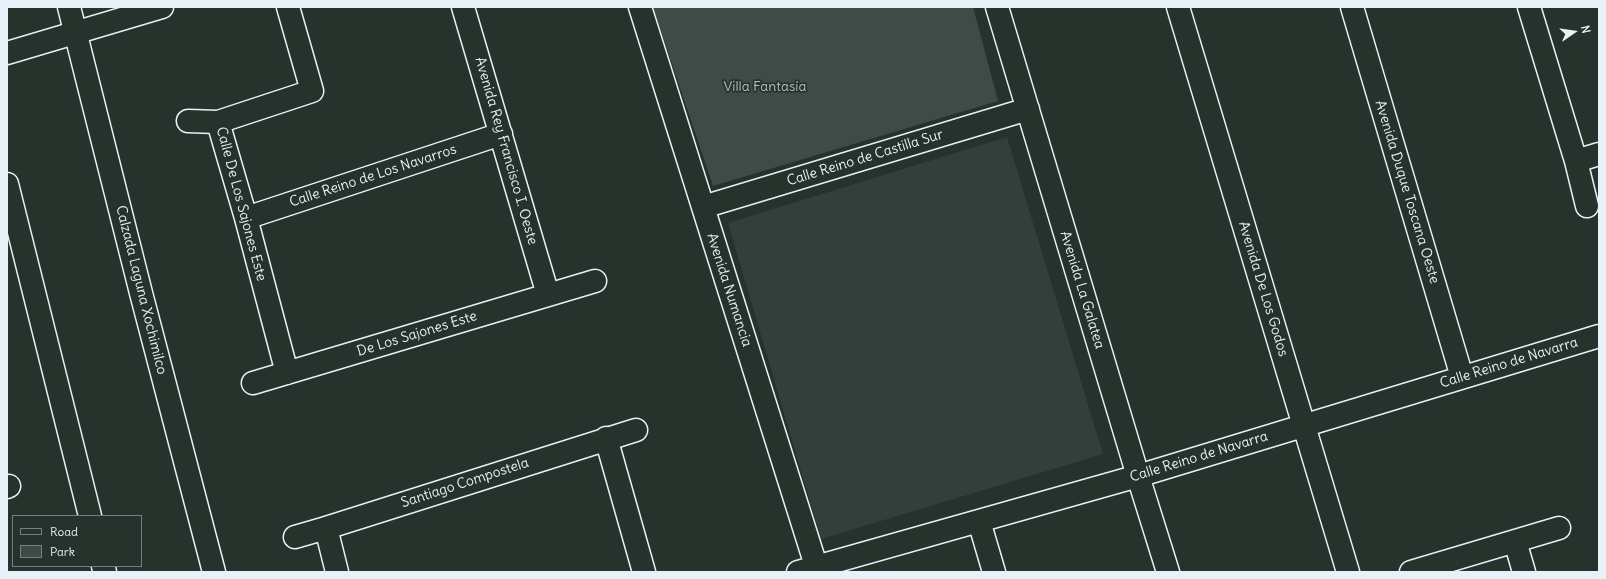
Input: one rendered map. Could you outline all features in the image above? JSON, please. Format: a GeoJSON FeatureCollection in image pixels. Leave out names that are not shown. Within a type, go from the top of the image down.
{"type":"FeatureCollection","features":[{"type":"Feature","properties":{"kind":"street","name":"Calzada Laguna Xochimilco"},"geometry":{"type":"LineString","coordinates":[[69,7],[141,293],[214,572]]}},
{"type":"Feature","properties":{"kind":"street"},"geometry":{"type":"LineString","coordinates":[[7,53],[162,7]]}},
{"type":"Feature","properties":{"kind":"street","name":"Calle De Los Sajones Este"},"geometry":{"type":"LineString","coordinates":[[287,373],[246,218],[218,122],[312,92],[288,7]]}},
{"type":"Feature","properties":{"kind":"street","name":"Avenida Rey Francisco I. Oeste"},"geometry":{"type":"LineString","coordinates":[[463,7],[548,295]]}},
{"type":"Feature","properties":{"kind":"street","name":"Avenida Numancia"},"geometry":{"type":"LineString","coordinates":[[640,7],[703,207],[811,570]]}},
{"type":"Feature","properties":{"kind":"street","name":"Avenida La Galatea"},"geometry":{"type":"LineString","coordinates":[[997,7],[1168,572]]}},
{"type":"Feature","properties":{"kind":"street","name":"Avenida De Los Godos"},"geometry":{"type":"LineString","coordinates":[[1178,7],[1348,572]]}},
{"type":"Feature","properties":{"kind":"street","name":"Avenida Duque Toscana Oeste"},"geometry":{"type":"LineString","coordinates":[[1352,7],[1462,377]]}},
{"type":"Feature","properties":{"kind":"street"},"geometry":{"type":"LineString","coordinates":[[1529,7],[1576,161],[1587,206]]}},
{"type":"Feature","properties":{"kind":"street","name":"Calle Reino de Castilla Sur"},"geometry":{"type":"LineString","coordinates":[[703,207],[1028,109]]}},
{"type":"Feature","properties":{"kind":"street"},"geometry":{"type":"LineString","coordinates":[[188,121],[218,122]]}},
{"type":"Feature","properties":{"kind":"street","name":"Calle Reino de Los Navarros"},"geometry":{"type":"LineString","coordinates":[[246,218],[501,134]]}},
{"type":"Feature","properties":{"kind":"street"},"geometry":{"type":"LineString","coordinates":[[1576,161],[1599,154]]}},
{"type":"Feature","properties":{"kind":"street"},"geometry":{"type":"LineString","coordinates":[[7,184],[90,515]]}},
{"type":"Feature","properties":{"kind":"street","name":"De Los Sajones Este"},"geometry":{"type":"LineString","coordinates":[[253,383],[595,281]]}},
{"type":"Feature","properties":{"kind":"street","name":"Calle Reino de Navarra"},"geometry":{"type":"LineString","coordinates":[[811,570],[1138,476],[1599,336]]}},
{"type":"Feature","properties":{"kind":"street","name":"Santiago Compostela"},"geometry":{"type":"LineString","coordinates":[[295,537],[606,438],[636,430]]}},
{"type":"Feature","properties":{"kind":"street"},"geometry":{"type":"LineString","coordinates":[[606,438],[644,572]]}},
{"type":"Feature","properties":{"kind":"street"},"geometry":{"type":"LineString","coordinates":[[979,521],[994,572]]}},
{"type":"Feature","properties":{"kind":"street"},"geometry":{"type":"LineString","coordinates":[[326,528],[337,572]]}},
{"type":"Feature","properties":{"kind":"street"},"geometry":{"type":"LineString","coordinates":[[1411,572],[1559,528]]}},
{"type":"Feature","properties":{"kind":"street"},"geometry":{"type":"LineString","coordinates":[[1515,541],[1524,572]]}},
{"type":"Feature","properties":{"kind":"shaded area"},"geometry":{"type":"Polygon","coordinates":[[[1007,137],[1103,454],[821,539],[728,223],[1007,137]]]}},
{"type":"Feature","properties":{"kind":"green space","name":"Villa Fantasía"},"geometry":{"type":"Polygon","coordinates":[[[653,7],[973,7],[998,101],[713,186],[653,7]]]}}]}
